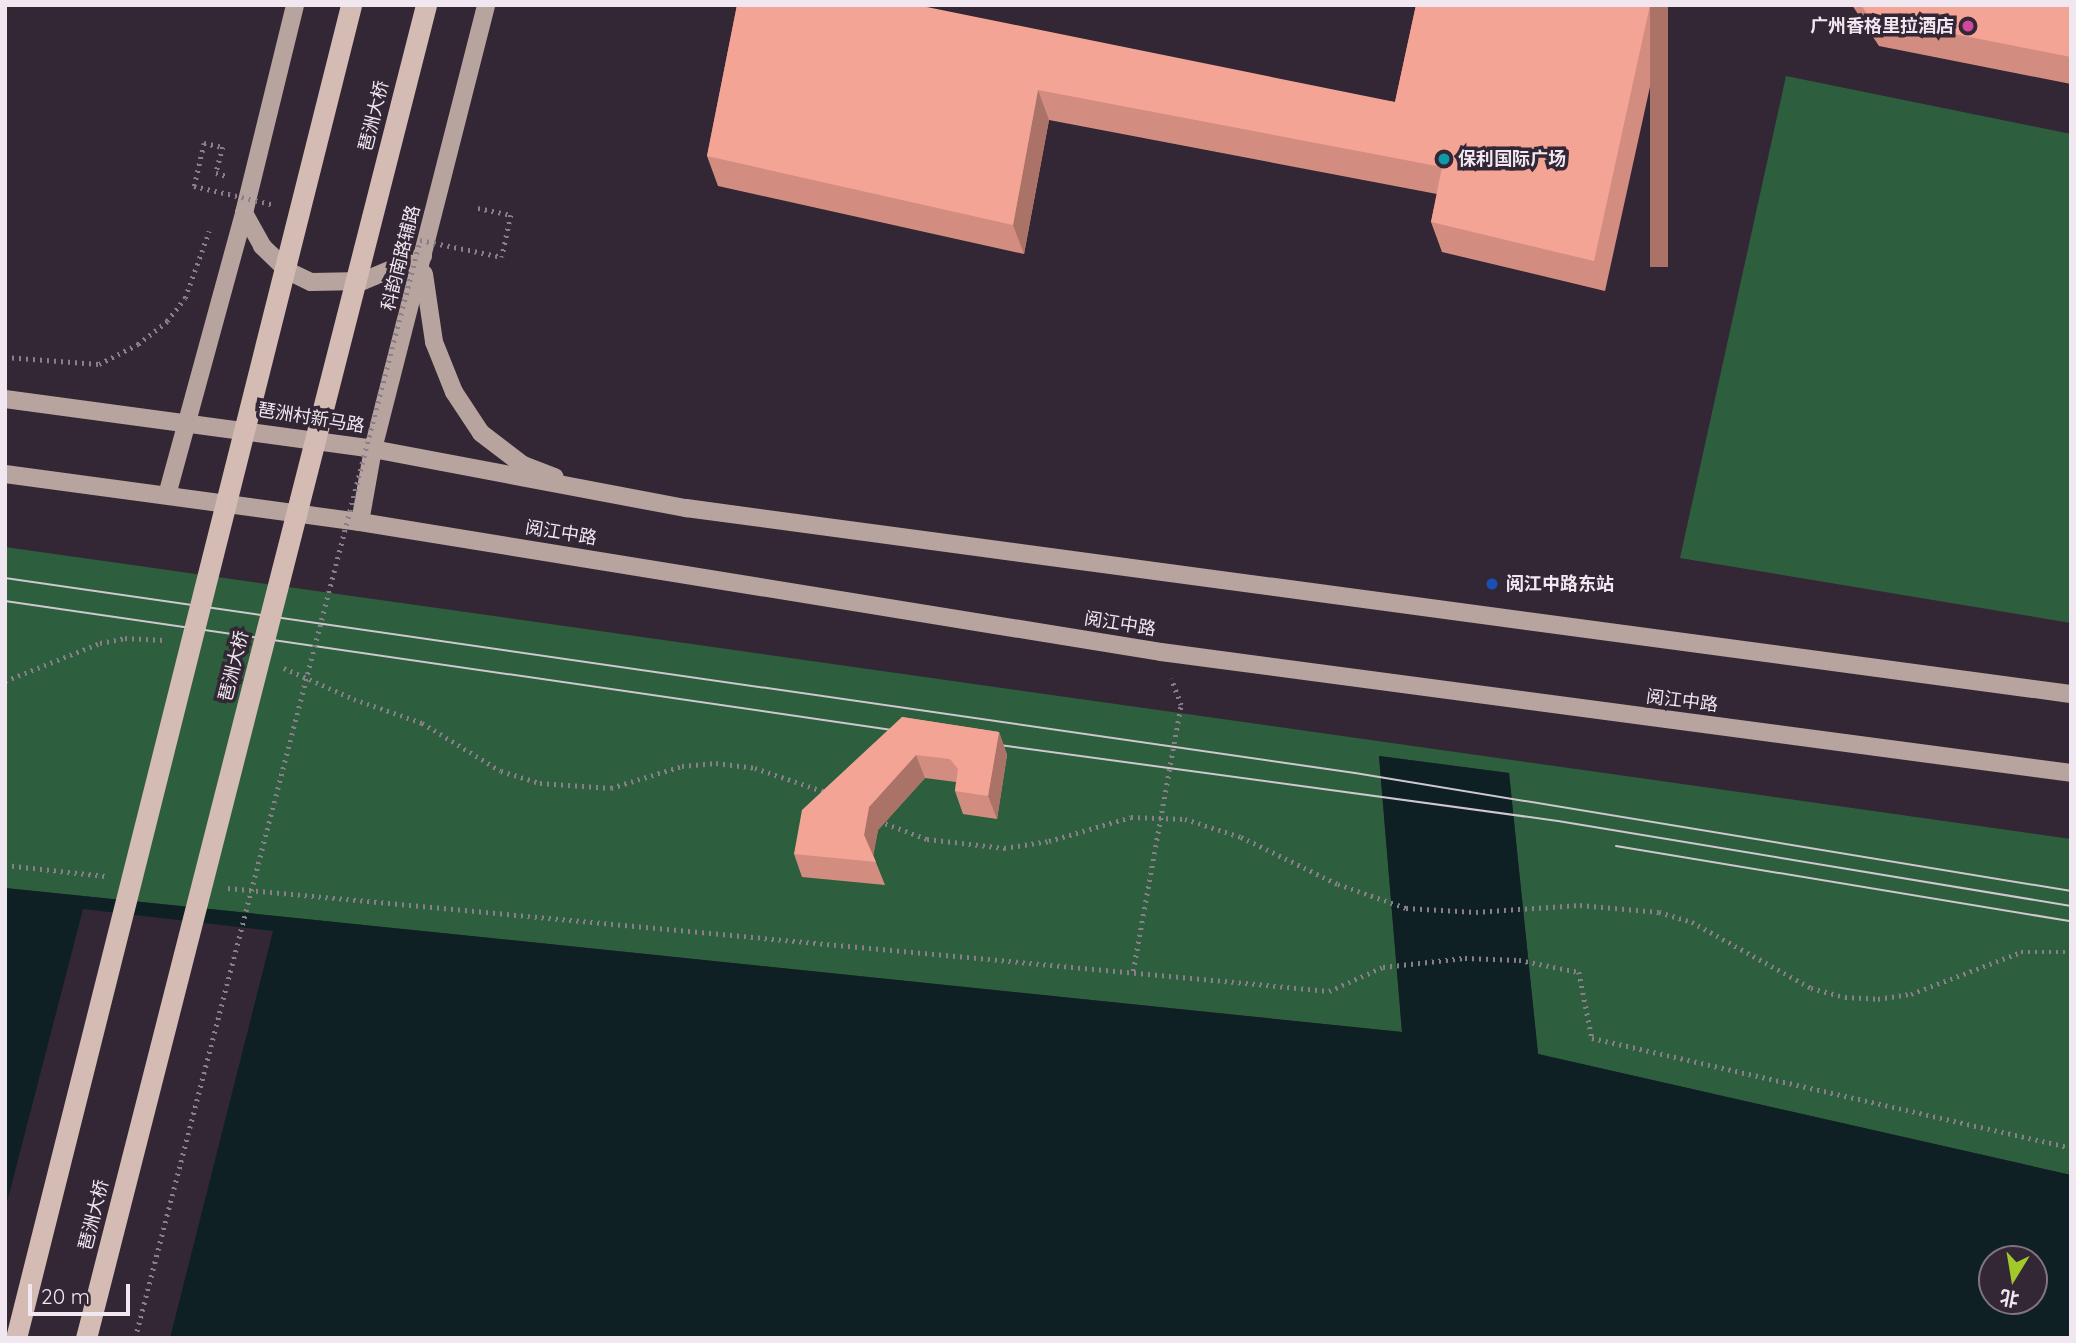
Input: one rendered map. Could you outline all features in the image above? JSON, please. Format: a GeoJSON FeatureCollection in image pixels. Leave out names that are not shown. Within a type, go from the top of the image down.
{"type":"FeatureCollection","features":[{"type":"Feature","properties":{"kind":"highway"},"geometry":{"type":"LineString","coordinates":[[16,1338],[351,5]]}},
{"type":"Feature","properties":{"kind":"highway","name":"琶洲大桥"},"geometry":{"type":"LineString","coordinates":[[86,1338],[426,5]]}},
{"type":"Feature","properties":{"kind":"main road"},"geometry":{"type":"LineString","coordinates":[[5,474],[167,495],[244,213],[295,5]]}},
{"type":"Feature","properties":{"kind":"main road","name":"科韵南路辅路"},"geometry":{"type":"LineString","coordinates":[[360,522],[373,449],[486,5]]}},
{"type":"Feature","properties":{"kind":"main road"},"geometry":{"type":"LineString","coordinates":[[244,213],[262,246],[288,271],[311,282],[363,281],[423,256],[434,342],[454,392],[481,433],[523,465],[607,496],[2071,694]]}},
{"type":"Feature","properties":{"kind":"main road","name":"琶洲村新马路"},"geometry":{"type":"LineString","coordinates":[[5,398],[188,421],[373,449],[607,496]]}},
{"type":"Feature","properties":{"kind":"main road","name":"阅江中路"},"geometry":{"type":"LineString","coordinates":[[167,495],[360,522],[1161,652],[2071,773]]}},
{"type":"Feature","properties":{"kind":"path"},"geometry":{"type":"LineString","coordinates":[[194,186],[204,143],[222,147],[216,173],[230,176],[221,200]]}},
{"type":"Feature","properties":{"kind":"path"},"geometry":{"type":"LineString","coordinates":[[135,1338],[420,240],[502,257],[511,215],[478,208]]}},
{"type":"Feature","properties":{"kind":"path"},"geometry":{"type":"LineString","coordinates":[[5,357],[99,364],[138,344],[167,321],[185,298],[212,225]]}},
{"type":"Feature","properties":{"kind":"path"},"geometry":{"type":"LineString","coordinates":[[5,681],[100,643],[125,638],[169,640]]}},
{"type":"Feature","properties":{"kind":"path"},"geometry":{"type":"LineString","coordinates":[[1133,971],[1181,705],[1161,652]]}},
{"type":"Feature","properties":{"kind":"path"},"geometry":{"type":"LineString","coordinates":[[275,664],[331,691],[422,723],[501,771],[540,783],[611,788],[681,766],[716,763],[755,768],[834,797]]}},
{"type":"Feature","properties":{"kind":"path"},"geometry":{"type":"LineString","coordinates":[[874,820],[928,839],[1004,848],[1049,841],[1131,817],[1161,815],[1241,837],[1365,895],[1406,908],[1445,912],[1580,905],[1659,912],[1692,922],[1811,988],[1845,997],[1878,999],[1911,994],[2021,952],[2071,951]]}},
{"type":"Feature","properties":{"kind":"path"},"geometry":{"type":"LineString","coordinates":[[5,865],[115,877]]}},
{"type":"Feature","properties":{"kind":"path"},"geometry":{"type":"LineString","coordinates":[[225,888],[1329,991],[1383,967],[1465,958],[1520,960],[1579,972],[1592,1038],[2071,1148]]}},
{"type":"Feature","properties":{"kind":"green space"},"geometry":{"type":"Polygon","coordinates":[[[1786,76],[2071,134],[2071,623],[1680,558],[1786,76]]]}},
{"type":"Feature","properties":{"kind":"green space"},"geometry":{"type":"Polygon","coordinates":[[[5,547],[2071,839],[2071,1175],[1538,1054],[1509,773],[1379,756],[1402,1032],[5,888],[5,547]]]}},
{"type":"Feature","properties":{"kind":"shaded area"},"geometry":{"type":"Polygon","coordinates":[[[1379,756],[1509,773],[1538,1054],[2071,1175],[2071,1338],[5,1338],[5,888],[1402,1032],[1379,756]]]}},
{"type":"Feature","properties":{"kind":"pier"},"geometry":{"type":"Polygon","coordinates":[[[83,909],[273,931],[170,1338],[5,1338],[5,1210],[83,909]]]}},
{"type":"Feature","properties":{"kind":"building","name":"保利国际广场"},"geometry":{"type":"Polygon","coordinates":[[[737,5],[917,5],[1395,102],[1416,5],[1650,5],[1594,261],[1431,222],[1442,167],[1038,90],[1013,225],[707,156],[737,5]]]}},
{"type":"Feature","properties":{"kind":"building"},"geometry":{"type":"Polygon","coordinates":[[[1861,5],[2071,5],[2071,57],[1869,17],[1861,5]]]}},
{"type":"Feature","properties":{"kind":"building"},"geometry":{"type":"Polygon","coordinates":[[[902,717],[999,732],[988,796],[955,791],[958,769],[950,759],[916,755],[869,807],[864,835],[876,862],[794,854],[802,810],[902,717]]]}},
{"type":"Feature","properties":{"kind":"tram line"},"geometry":{"type":"LineString","coordinates":[[5,578],[1355,773],[2071,891]]}},
{"type":"Feature","properties":{"kind":"tram line"},"geometry":{"type":"LineString","coordinates":[[5,601],[906,732]]}},
{"type":"Feature","properties":{"kind":"tram line"},"geometry":{"type":"LineString","coordinates":[[985,743],[1558,821],[2071,906]]}},
{"type":"Feature","properties":{"kind":"tram line"},"geometry":{"type":"LineString","coordinates":[[1616,846],[2071,921]]}},
{"type":"Feature","properties":{"kind":"place","name":"广州香格里拉酒店"},"geometry":{"type":"Point","coordinates":[1968,26]}},
{"type":"Feature","properties":{"kind":"place","name":"保利国际广场"},"geometry":{"type":"Point","coordinates":[1444,159]}},
{"type":"Feature","properties":{"kind":"place","name":"阅江中路东站"},"geometry":{"type":"Point","coordinates":[1492,584]}}]}
